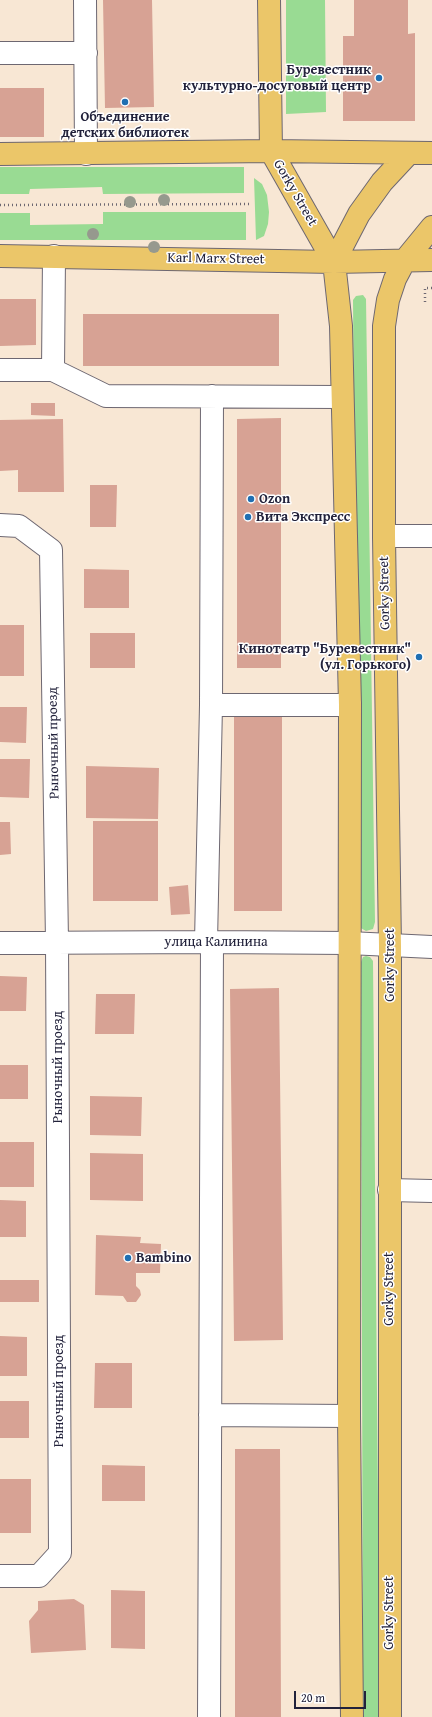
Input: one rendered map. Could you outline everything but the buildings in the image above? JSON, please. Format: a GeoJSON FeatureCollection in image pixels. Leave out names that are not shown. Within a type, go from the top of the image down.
{"type":"FeatureCollection","features":[{"type":"Feature","properties":{"kind":"main road","name":"Gorky Street"},"geometry":{"type":"LineString","coordinates":[[269,0],[271,151],[334,262],[341,326],[350,705],[349,943],[352,1717]]}},
{"type":"Feature","properties":{"kind":"main road"},"geometry":{"type":"LineString","coordinates":[[0,154],[271,151],[432,153]]}},
{"type":"Feature","properties":{"kind":"main road"},"geometry":{"type":"LineString","coordinates":[[334,262],[358,214],[382,182],[409,153]]}},
{"type":"Feature","properties":{"kind":"main road","name":"Gorky Street"},"geometry":{"type":"LineString","coordinates":[[390,1717],[390,946],[384,536],[384,326],[388,300],[395,280],[405,260],[432,227]]}},
{"type":"Feature","properties":{"kind":"main road","name":"Karl Marx Street"},"geometry":{"type":"LineString","coordinates":[[0,256],[334,262],[432,260]]}},
{"type":"Feature","properties":{"kind":"street"},"geometry":{"type":"LineString","coordinates":[[85,0],[86,154]]}},
{"type":"Feature","properties":{"kind":"street"},"geometry":{"type":"LineString","coordinates":[[0,53],[86,53]]}},
{"type":"Feature","properties":{"kind":"street"},"geometry":{"type":"LineString","coordinates":[[53,370],[54,256]]}},
{"type":"Feature","properties":{"kind":"street"},"geometry":{"type":"LineString","coordinates":[[0,370],[53,370],[106,396],[342,397]]}},
{"type":"Feature","properties":{"kind":"street"},"geometry":{"type":"LineString","coordinates":[[209,1717],[209,942],[212,396]]}},
{"type":"Feature","properties":{"kind":"street","name":"Рыночный проезд"},"geometry":{"type":"LineString","coordinates":[[0,525],[19,526],[51,550],[58,942],[60,1554],[39,1576],[0,1576]]}},
{"type":"Feature","properties":{"kind":"street"},"geometry":{"type":"LineString","coordinates":[[384,536],[432,536]]}},
{"type":"Feature","properties":{"kind":"street"},"geometry":{"type":"LineString","coordinates":[[210,705],[350,705]]}},
{"type":"Feature","properties":{"kind":"street","name":"улица Калинина"},"geometry":{"type":"LineString","coordinates":[[0,943],[349,943],[432,947]]}},
{"type":"Feature","properties":{"kind":"street"},"geometry":{"type":"LineString","coordinates":[[389,1190],[432,1191]]}},
{"type":"Feature","properties":{"kind":"street"},"geometry":{"type":"LineString","coordinates":[[210,1415],[350,1416]]}},
{"type":"Feature","properties":{"kind":"path"},"geometry":{"type":"LineString","coordinates":[[0,205],[250,204]]}},
{"type":"Feature","properties":{"kind":"path"},"geometry":{"type":"LineString","coordinates":[[425,302],[425,288],[432,288]]}},
{"type":"Feature","properties":{"kind":"green space"},"geometry":{"type":"Polygon","coordinates":[[[286,0],[325,0],[326,112],[286,114],[286,0]]]}},
{"type":"Feature","properties":{"kind":"green space"},"geometry":{"type":"Polygon","coordinates":[[[0,167],[244,167],[244,193],[103,194],[102,187],[30,189],[29,194],[0,194],[0,167]]]}},
{"type":"Feature","properties":{"kind":"green space"},"geometry":{"type":"Polygon","coordinates":[[[254,178],[262,184],[267,195],[269,212],[268,224],[264,236],[256,240],[254,178]]]}},
{"type":"Feature","properties":{"kind":"green space"},"geometry":{"type":"Polygon","coordinates":[[[103,212],[246,212],[246,240],[0,240],[0,213],[30,213],[30,225],[103,224],[103,212]]]}},
{"type":"Feature","properties":{"kind":"green space"},"geometry":{"type":"Polygon","coordinates":[[[363,295],[366,299],[375,922],[373,929],[366,931],[359,927],[358,920],[353,300],[356,296],[363,295]]]}},
{"type":"Feature","properties":{"kind":"green space"},"geometry":{"type":"Polygon","coordinates":[[[363,957],[370,957],[373,961],[380,1717],[363,1717],[361,962],[363,957]]]}},
{"type":"Feature","properties":{"kind":"place","name":"Буревестник культурно-досуговый центр"},"geometry":{"type":"Point","coordinates":[379,78]}},
{"type":"Feature","properties":{"kind":"place","name":"Объединение детских библиотек"},"geometry":{"type":"Point","coordinates":[125,102]}},
{"type":"Feature","properties":{"kind":"place","name":"Ozon"},"geometry":{"type":"Point","coordinates":[251,499]}},
{"type":"Feature","properties":{"kind":"place","name":"Вита Экспресс"},"geometry":{"type":"Point","coordinates":[248,517]}},
{"type":"Feature","properties":{"kind":"place","name":"Кинотеатр \"Буревестник\" (ул. Горького)"},"geometry":{"type":"Point","coordinates":[419,657]}},
{"type":"Feature","properties":{"kind":"place","name":"Bambino"},"geometry":{"type":"Point","coordinates":[128,1258]}}]}
